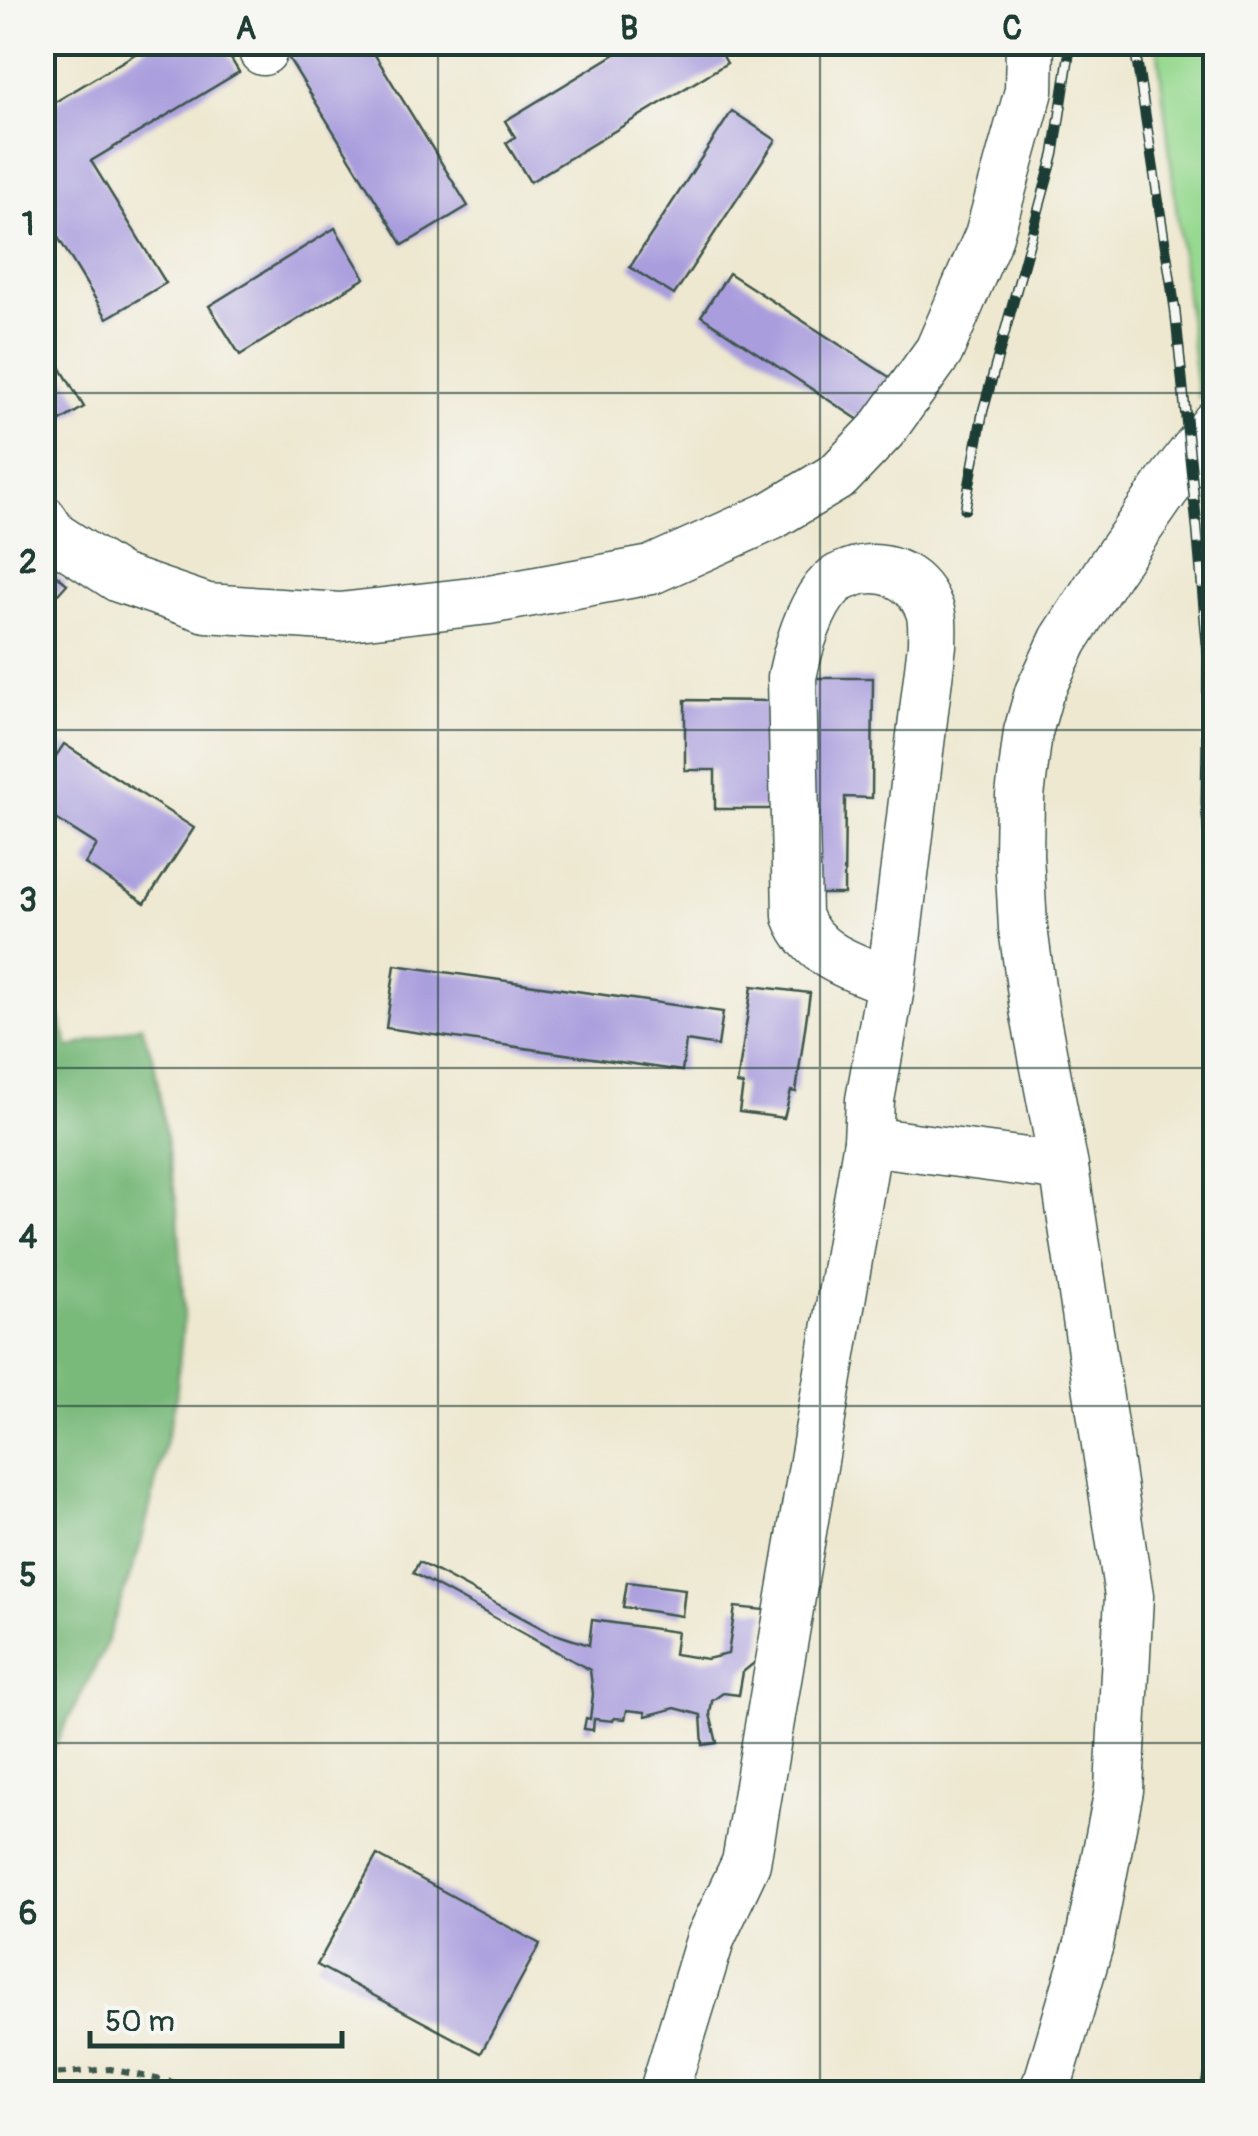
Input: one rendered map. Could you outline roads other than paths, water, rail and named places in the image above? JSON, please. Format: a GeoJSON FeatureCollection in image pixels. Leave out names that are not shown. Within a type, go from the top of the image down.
{"type":"FeatureCollection","features":[{"type":"Feature","properties":{"kind":"street"},"geometry":{"type":"LineString","coordinates":[[46,526],[119,578],[207,608],[340,616],[490,600],[651,570],[770,516],[838,476],[882,430],[939,352],[989,235],[1029,91],[1030,42]]}},
{"type":"Feature","properties":{"kind":"street"},"geometry":{"type":"LineString","coordinates":[[1042,2094],[1089,1944],[1119,1790],[1128,1596],[1064,1167],[1023,928],[1020,796],[1028,732],[1040,693],[1064,640],[1120,553],[1216,423]]}},
{"type":"Feature","properties":{"kind":"street"},"geometry":{"type":"LineString","coordinates":[[664,2094],[711,1937],[746,1862],[868,1141],[870,1100],[891,982],[932,623],[929,606],[918,591],[904,577],[878,568],[850,573],[828,586],[799,642],[792,676],[797,916],[803,931],[822,951],[891,982]]}},
{"type":"Feature","properties":{"kind":"street"},"geometry":{"type":"LineString","coordinates":[[868,1141],[1064,1167]]}},
{"type":"Feature","properties":{"kind":"railway"},"geometry":{"type":"LineString","coordinates":[[965,509],[983,411],[1054,154],[1071,42]]}},
{"type":"Feature","properties":{"kind":"railway"},"geometry":{"type":"LineString","coordinates":[[1134,42],[1175,309],[1197,527],[1208,656],[1206,804],[1216,927]]}},
{"type":"Feature","properties":{"kind":"railway"},"geometry":{"type":"LineString","coordinates":[[1202,2094],[1216,2056]]}}]}
